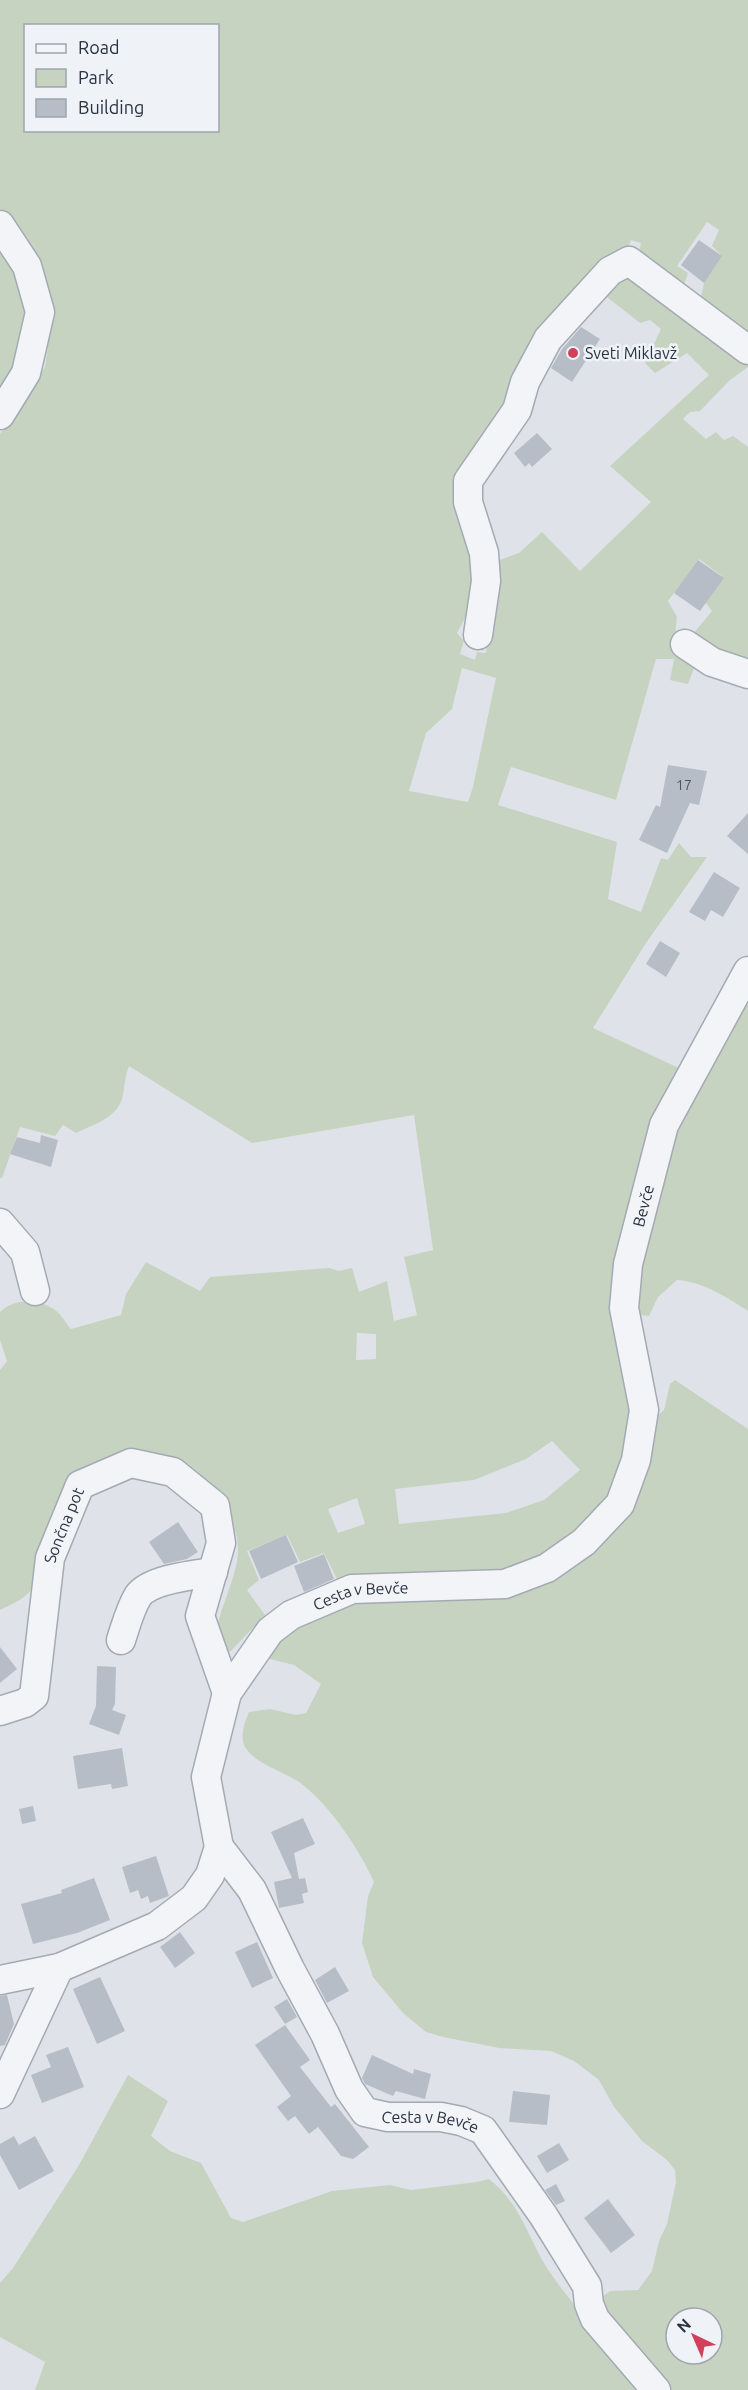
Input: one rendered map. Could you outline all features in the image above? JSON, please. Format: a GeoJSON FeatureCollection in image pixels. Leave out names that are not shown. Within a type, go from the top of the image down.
{"type":"FeatureCollection","features":[{"type":"Feature","properties":{"kind":"street"},"geometry":{"type":"LineString","coordinates":[[0,225],[27,266],[40,312],[26,373],[0,416]]}},
{"type":"Feature","properties":{"kind":"street"},"geometry":{"type":"LineString","coordinates":[[478,635],[486,581],[484,554],[468,502],[468,481],[517,410],[525,382],[548,339],[610,271],[630,261],[748,350]]}},
{"type":"Feature","properties":{"kind":"street"},"geometry":{"type":"LineString","coordinates":[[685,644],[712,662],[748,674]]}},
{"type":"Feature","properties":{"kind":"street","name":"Bevče"},"geometry":{"type":"LineString","coordinates":[[636,1460],[644,1410],[624,1308],[628,1264],[664,1125],[748,971]]}},
{"type":"Feature","properties":{"kind":"street"},"geometry":{"type":"LineString","coordinates":[[0,1223],[25,1252],[35,1291]]}},
{"type":"Feature","properties":{"kind":"street","name":"Cesta v Bevče"},"geometry":{"type":"LineString","coordinates":[[636,1460],[620,1504],[584,1542],[547,1568],[505,1584],[352,1590],[291,1615],[270,1631],[227,1693],[206,1777],[219,1847],[252,1890],[290,1969],[325,2034],[349,2089],[365,2112],[388,2117],[441,2117],[461,2121],[483,2130],[543,2215],[587,2286],[589,2304],[595,2319],[656,2390]]}},
{"type":"Feature","properties":{"kind":"street","name":"Sončna pot"},"geometry":{"type":"LineString","coordinates":[[0,1711],[25,1702],[34,1696],[50,1558],[80,1485],[131,1463],[173,1472],[214,1506],[221,1544],[200,1616],[227,1693]]}},
{"type":"Feature","properties":{"kind":"street"},"geometry":{"type":"LineString","coordinates":[[122,1640],[128,1618],[139,1594],[180,1577],[213,1572]]}},
{"type":"Feature","properties":{"kind":"street","name":"Cesta v Bevče"},"geometry":{"type":"LineString","coordinates":[[0,1980],[59,1968],[157,1926],[194,1898],[210,1875],[219,1847]]}},
{"type":"Feature","properties":{"kind":"street"},"geometry":{"type":"LineString","coordinates":[[0,2094],[59,1968]]}},
{"type":"Feature","properties":{"kind":"green space"},"geometry":{"type":"Polygon","coordinates":[[[0,0],[748,0],[748,343],[699,306],[704,283],[720,254],[712,246],[719,230],[707,222],[677,266],[688,273],[683,288],[677,291],[643,266],[638,259],[641,243],[631,240],[627,250],[600,274],[596,283],[580,300],[558,317],[543,336],[530,356],[510,415],[464,474],[462,496],[475,541],[480,589],[457,633],[464,641],[460,654],[475,660],[477,652],[486,653],[492,563],[519,553],[542,532],[580,571],[651,502],[610,466],[709,375],[687,353],[655,373],[645,363],[661,329],[650,320],[640,323],[598,290],[602,285],[613,276],[634,271],[748,355],[748,367],[730,380],[700,411],[690,412],[683,419],[706,439],[716,432],[724,440],[733,436],[748,447],[748,684],[698,657],[688,640],[712,611],[705,602],[722,576],[699,559],[668,601],[677,617],[675,636],[686,656],[695,666],[688,684],[670,680],[674,659],[656,659],[616,800],[511,767],[498,805],[617,842],[608,899],[641,912],[661,858],[668,860],[679,843],[691,857],[707,857],[646,943],[593,1028],[681,1069],[656,1137],[614,1295],[614,1319],[632,1388],[634,1415],[632,1443],[624,1469],[613,1494],[598,1516],[579,1536],[557,1553],[519,1571],[430,1581],[375,1580],[341,1587],[324,1553],[300,1562],[287,1535],[247,1551],[259,1580],[247,1590],[265,1615],[231,1651],[221,1654],[214,1645],[217,1625],[238,1556],[237,1539],[231,1522],[207,1491],[183,1477],[164,1471],[146,1469],[128,1472],[94,1486],[79,1498],[52,1531],[30,1591],[18,1601],[0,1610],[0,1370],[7,1361],[0,1340],[0,1312],[12,1304],[34,1302],[49,1306],[71,1329],[121,1315],[126,1294],[146,1262],[200,1291],[210,1277],[329,1268],[339,1271],[352,1268],[359,1292],[387,1281],[394,1321],[417,1315],[404,1257],[433,1250],[414,1115],[252,1143],[129,1066],[121,1103],[117,1109],[98,1123],[76,1133],[63,1125],[55,1136],[20,1127],[2,1178],[0,1178],[0,434],[45,367],[52,318],[36,267],[0,210],[0,0]],[[462,668],[452,709],[426,733],[409,791],[468,802],[496,678],[462,668]],[[357,1333],[356,1360],[376,1359],[376,1334],[357,1333]],[[552,1441],[526,1459],[474,1480],[395,1489],[399,1524],[506,1513],[544,1500],[580,1470],[552,1441]],[[357,1498],[328,1509],[338,1533],[365,1524],[357,1498]]]}},
{"type":"Feature","properties":{"kind":"green space"},"geometry":{"type":"Polygon","coordinates":[[[0,240],[16,265],[34,319],[20,358],[0,389],[0,240]]]}},
{"type":"Feature","properties":{"kind":"green space"},"geometry":{"type":"Polygon","coordinates":[[[748,987],[748,1311],[706,1287],[677,1280],[658,1297],[649,1316],[630,1314],[668,1131],[748,987]]]}},
{"type":"Feature","properties":{"kind":"green space"},"geometry":{"type":"Polygon","coordinates":[[[675,1380],[748,1429],[748,2390],[667,2390],[597,2301],[610,2291],[638,2290],[652,2271],[659,2241],[667,2224],[676,2182],[675,2170],[667,2160],[642,2141],[614,2107],[599,2080],[574,2061],[551,2051],[499,2048],[443,2037],[426,2032],[403,2013],[373,1977],[362,1943],[368,1896],[374,1882],[360,1855],[334,1817],[314,1795],[296,1780],[264,1764],[250,1754],[243,1743],[243,1729],[249,1712],[270,1709],[296,1715],[306,1713],[321,1684],[294,1665],[258,1656],[276,1634],[357,1595],[571,1565],[655,1418],[664,1410],[670,1384],[675,1380]]]}},
{"type":"Feature","properties":{"kind":"green space"},"geometry":{"type":"Polygon","coordinates":[[[128,2075],[168,2101],[151,2136],[170,2151],[201,2163],[231,2218],[243,2222],[332,2191],[390,2185],[411,2190],[489,2179],[510,2200],[560,2287],[651,2390],[35,2390],[45,2362],[0,2337],[0,2283],[13,2268],[79,2165],[128,2075]]]}},
{"type":"Feature","properties":{"kind":"building"},"geometry":{"type":"Polygon","coordinates":[[[699,240],[722,256],[704,283],[681,265],[699,240]]]}},
{"type":"Feature","properties":{"kind":"building","name":"Sveti Miklavž"},"geometry":{"type":"Polygon","coordinates":[[[581,327],[600,339],[572,382],[551,368],[562,349],[581,327]]]}},
{"type":"Feature","properties":{"kind":"building"},"geometry":{"type":"Polygon","coordinates":[[[537,433],[552,449],[532,467],[529,463],[525,467],[514,453],[537,433]]]}},
{"type":"Feature","properties":{"kind":"building"},"geometry":{"type":"Polygon","coordinates":[[[698,560],[724,578],[700,611],[674,593],[698,560]]]}},
{"type":"Feature","properties":{"kind":"building"},"geometry":{"type":"Polygon","coordinates":[[[668,765],[707,771],[699,805],[690,803],[667,853],[639,840],[656,805],[660,807],[668,765]]]}},
{"type":"Feature","properties":{"kind":"building"},"geometry":{"type":"Polygon","coordinates":[[[748,813],[748,854],[727,836],[748,813]]]}},
{"type":"Feature","properties":{"kind":"building"},"geometry":{"type":"Polygon","coordinates":[[[714,872],[740,888],[723,917],[711,910],[705,921],[689,912],[714,872]]]}},
{"type":"Feature","properties":{"kind":"building"},"geometry":{"type":"Polygon","coordinates":[[[660,941],[680,953],[666,977],[646,964],[660,941]]]}},
{"type":"Feature","properties":{"kind":"building"},"geometry":{"type":"Polygon","coordinates":[[[41,1135],[58,1140],[51,1167],[10,1154],[17,1137],[40,1143],[41,1135]]]}},
{"type":"Feature","properties":{"kind":"building"},"geometry":{"type":"Polygon","coordinates":[[[178,1522],[198,1552],[187,1559],[164,1564],[149,1542],[178,1522]]]}},
{"type":"Feature","properties":{"kind":"building"},"geometry":{"type":"Polygon","coordinates":[[[286,1535],[298,1562],[261,1579],[249,1551],[286,1535]]]}},
{"type":"Feature","properties":{"kind":"building"},"geometry":{"type":"Polygon","coordinates":[[[324,1554],[334,1579],[304,1592],[294,1566],[324,1554]]]}},
{"type":"Feature","properties":{"kind":"building"},"geometry":{"type":"Polygon","coordinates":[[[0,1647],[17,1669],[0,1683],[0,1647]]]}},
{"type":"Feature","properties":{"kind":"building"},"geometry":{"type":"Polygon","coordinates":[[[97,1666],[116,1667],[115,1704],[112,1710],[126,1715],[119,1735],[89,1724],[96,1706],[97,1666]]]}},
{"type":"Feature","properties":{"kind":"building"},"geometry":{"type":"Polygon","coordinates":[[[122,1748],[128,1786],[112,1789],[111,1784],[78,1789],[73,1756],[122,1748]]]}},
{"type":"Feature","properties":{"kind":"building"},"geometry":{"type":"Polygon","coordinates":[[[33,1806],[36,1821],[22,1824],[19,1809],[33,1806]]]}},
{"type":"Feature","properties":{"kind":"building"},"geometry":{"type":"Polygon","coordinates":[[[303,1818],[315,1844],[294,1853],[299,1879],[305,1878],[308,1892],[302,1894],[304,1903],[279,1908],[274,1882],[292,1878],[271,1832],[303,1818]]]}},
{"type":"Feature","properties":{"kind":"building"},"geometry":{"type":"Polygon","coordinates":[[[156,1856],[169,1896],[150,1903],[148,1896],[141,1899],[138,1890],[130,1893],[122,1867],[156,1856]]]}},
{"type":"Feature","properties":{"kind":"building"},"geometry":{"type":"Polygon","coordinates":[[[94,1878],[110,1920],[77,1933],[33,1944],[21,1904],[62,1893],[61,1890],[94,1878]]]}},
{"type":"Feature","properties":{"kind":"building"},"geometry":{"type":"Polygon","coordinates":[[[180,1932],[195,1953],[175,1968],[160,1947],[180,1932]]]}},
{"type":"Feature","properties":{"kind":"building"},"geometry":{"type":"Polygon","coordinates":[[[257,1942],[273,1978],[252,1988],[235,1952],[257,1942]]]}},
{"type":"Feature","properties":{"kind":"building"},"geometry":{"type":"Polygon","coordinates":[[[335,1967],[349,1991],[327,2003],[315,1980],[335,1967]]]}},
{"type":"Feature","properties":{"kind":"building"},"geometry":{"type":"Polygon","coordinates":[[[100,1977],[125,2031],[97,2044],[73,1989],[100,1977]]]}},
{"type":"Feature","properties":{"kind":"building"},"geometry":{"type":"Polygon","coordinates":[[[7,1995],[14,2024],[5,2045],[0,2046],[0,1996],[7,1995]]]}},
{"type":"Feature","properties":{"kind":"building"},"geometry":{"type":"Polygon","coordinates":[[[287,1999],[297,2017],[285,2024],[274,2007],[287,1999]]]}},
{"type":"Feature","properties":{"kind":"building"},"geometry":{"type":"Polygon","coordinates":[[[285,2025],[310,2060],[300,2067],[331,2107],[335,2104],[369,2147],[353,2159],[341,2156],[318,2127],[309,2134],[295,2116],[288,2121],[277,2107],[291,2096],[255,2045],[285,2025]]]}},
{"type":"Feature","properties":{"kind":"building"},"geometry":{"type":"Polygon","coordinates":[[[68,2047],[84,2087],[42,2103],[31,2075],[51,2067],[46,2055],[68,2047]]]}},
{"type":"Feature","properties":{"kind":"building"},"geometry":{"type":"Polygon","coordinates":[[[372,2055],[413,2074],[414,2069],[431,2074],[425,2099],[396,2091],[393,2096],[365,2084],[362,2078],[372,2055]]]}},
{"type":"Feature","properties":{"kind":"building"},"geometry":{"type":"Polygon","coordinates":[[[513,2091],[550,2095],[547,2125],[509,2122],[513,2091]]]}},
{"type":"Feature","properties":{"kind":"building"},"geometry":{"type":"Polygon","coordinates":[[[14,2136],[19,2145],[35,2136],[54,2171],[19,2190],[0,2155],[0,2144],[14,2136]]]}},
{"type":"Feature","properties":{"kind":"building"},"geometry":{"type":"Polygon","coordinates":[[[559,2143],[569,2160],[547,2173],[537,2156],[559,2143]]]}},
{"type":"Feature","properties":{"kind":"building"},"geometry":{"type":"Polygon","coordinates":[[[556,2184],[565,2201],[556,2205],[545,2190],[556,2184]]]}},
{"type":"Feature","properties":{"kind":"building"},"geometry":{"type":"Polygon","coordinates":[[[608,2199],[635,2235],[611,2253],[584,2218],[608,2199]]]}},
{"type":"Feature","properties":{"kind":"place","name":"Sveti Miklavž"},"geometry":{"type":"Point","coordinates":[573,353]}}]}
